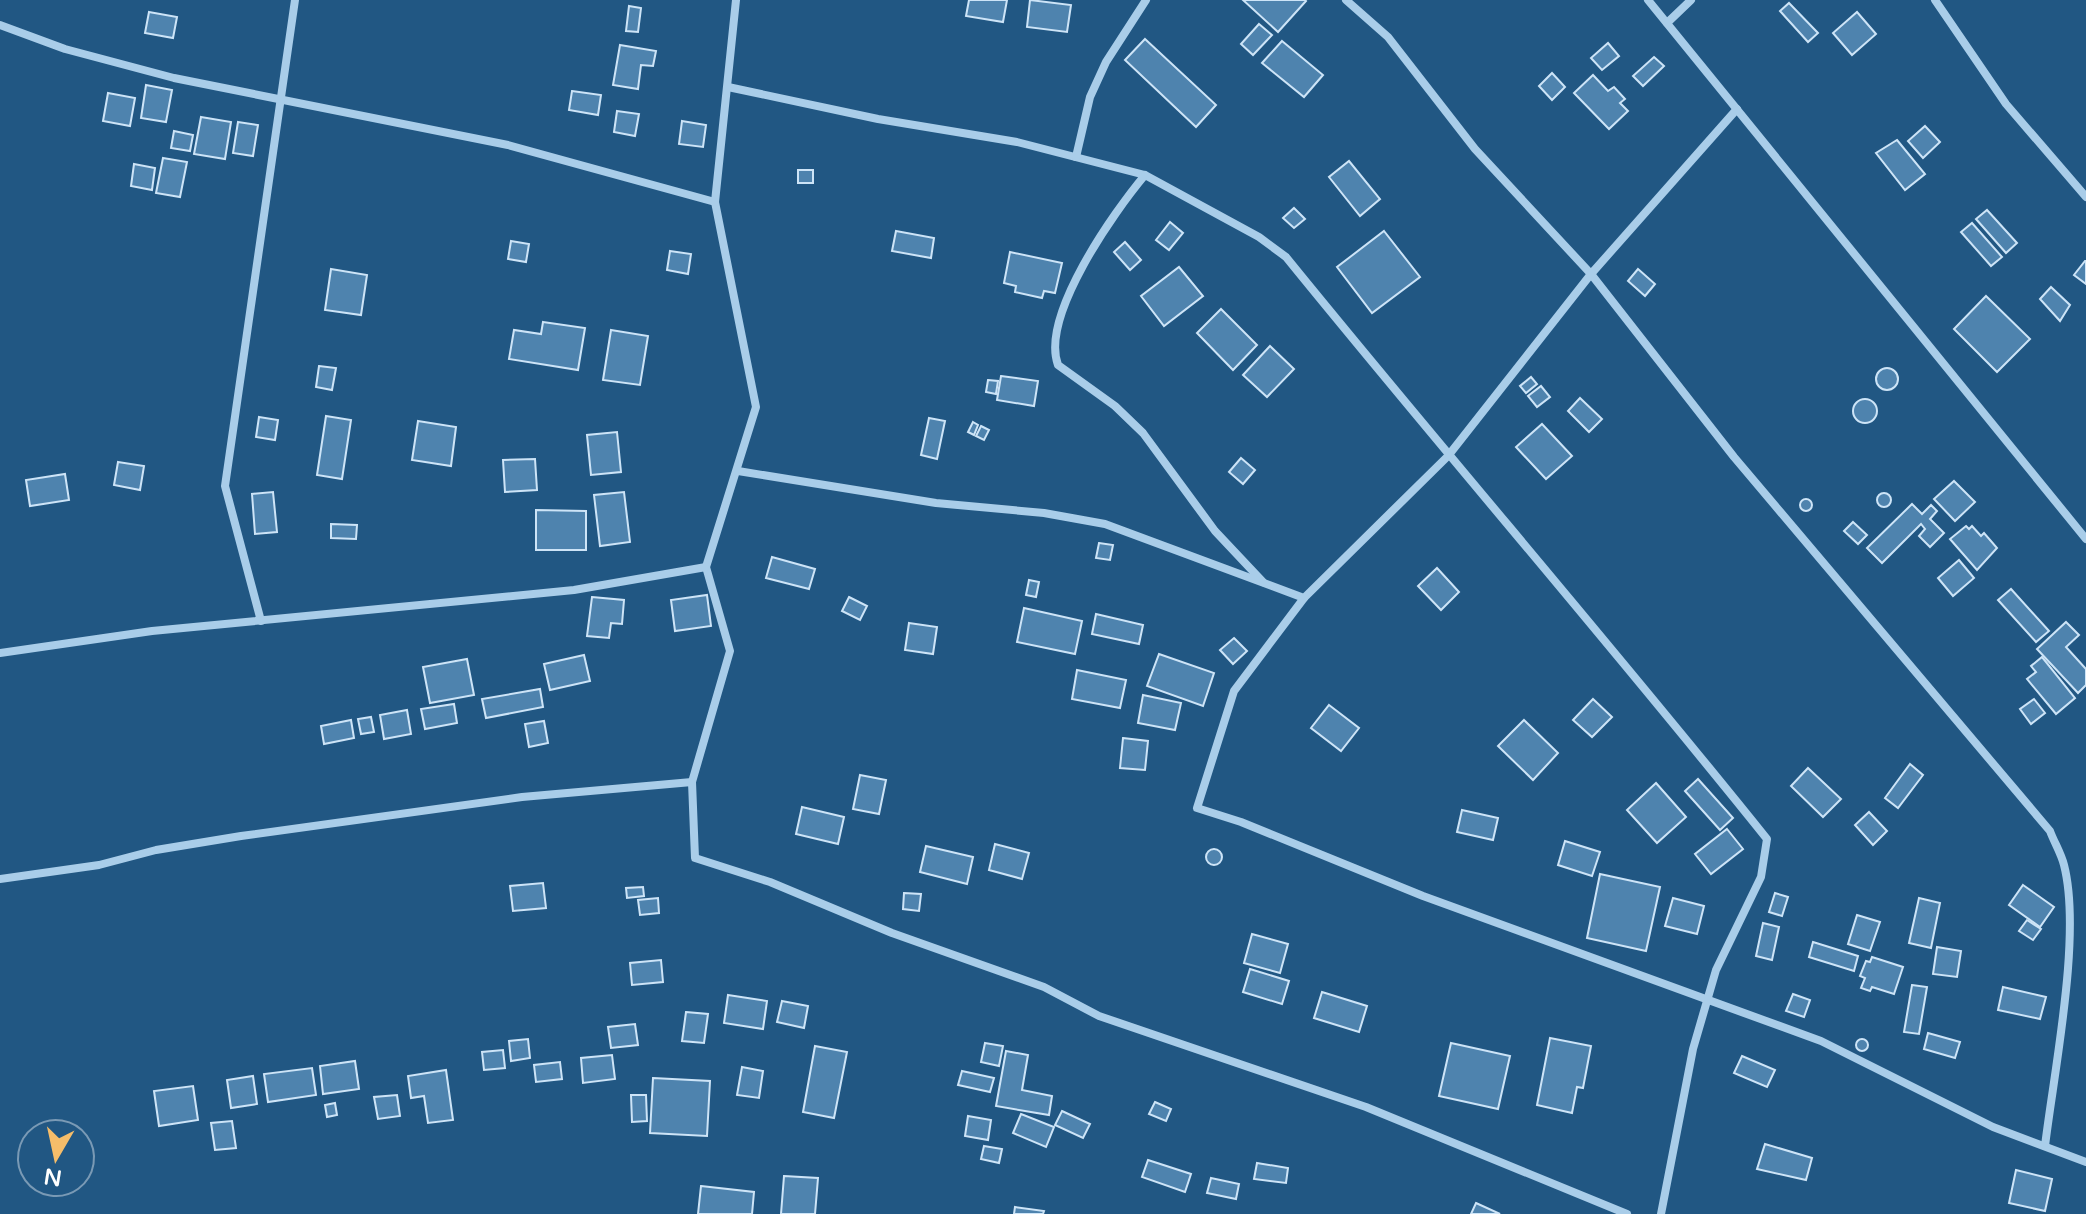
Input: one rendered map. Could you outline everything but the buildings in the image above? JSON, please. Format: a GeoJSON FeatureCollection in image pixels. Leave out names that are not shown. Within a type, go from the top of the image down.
{"type":"FeatureCollection","features":[{"type":"Feature","properties":{"kind":"street"},"geometry":{"type":"LineString","coordinates":[[261,621],[225,486],[295,0]]}},
{"type":"Feature","properties":{"kind":"street"},"geometry":{"type":"LineString","coordinates":[[736,0],[715,202],[756,407],[706,567],[730,651],[692,782],[695,858],[770,882],[892,933],[1044,987],[1126,1026],[1366,1107],[1627,1214]]}},
{"type":"Feature","properties":{"kind":"street"},"geometry":{"type":"LineString","coordinates":[[1076,157],[1090,97],[1100,74],[1146,0]]}},
{"type":"Feature","properties":{"kind":"street"},"geometry":{"type":"LineString","coordinates":[[1346,0],[1388,37],[1475,149],[1591,274],[1734,457],[2050,831],[2064,864],[2069,904],[2067,957],[2045,1146]]}},
{"type":"Feature","properties":{"kind":"street"},"geometry":{"type":"LineString","coordinates":[[1648,0],[2086,539]]}},
{"type":"Feature","properties":{"kind":"street"},"geometry":{"type":"LineString","coordinates":[[1667,23],[1691,0]]}},
{"type":"Feature","properties":{"kind":"street"},"geometry":{"type":"LineString","coordinates":[[1935,0],[2006,104],[2086,197]]}},
{"type":"Feature","properties":{"kind":"street"},"geometry":{"type":"LineString","coordinates":[[0,25],[65,49],[174,78],[279,96],[508,145],[715,202]]}},
{"type":"Feature","properties":{"kind":"street"},"geometry":{"type":"LineString","coordinates":[[728,87],[878,119],[993,137],[1145,175],[1259,237],[1286,257],[1448,456],[1631,669],[1767,839],[1761,877],[1716,970],[1693,1049],[1661,1214]]}},
{"type":"Feature","properties":{"kind":"street"},"geometry":{"type":"LineString","coordinates":[[1737,109],[1591,274],[1448,456],[1304,598],[1234,691],[1197,808],[1267,832],[1423,896],[1710,997],[1821,1041],[1993,1127],[2086,1162]]}},
{"type":"Feature","properties":{"kind":"street"},"geometry":{"type":"LineString","coordinates":[[1145,175],[1121,203],[1082,264],[1060,327],[1055,357],[1058,365],[1115,406],[1143,433],[1215,531],[1265,585]]}},
{"type":"Feature","properties":{"kind":"street"},"geometry":{"type":"LineString","coordinates":[[738,471],[936,503],[1044,513],[1105,524],[1304,598]]}},
{"type":"Feature","properties":{"kind":"street"},"geometry":{"type":"LineString","coordinates":[[0,653],[55,643],[574,590],[706,567]]}},
{"type":"Feature","properties":{"kind":"street"},"geometry":{"type":"LineString","coordinates":[[0,879],[99,865],[156,850],[255,834],[522,797],[692,782]]}}]}
